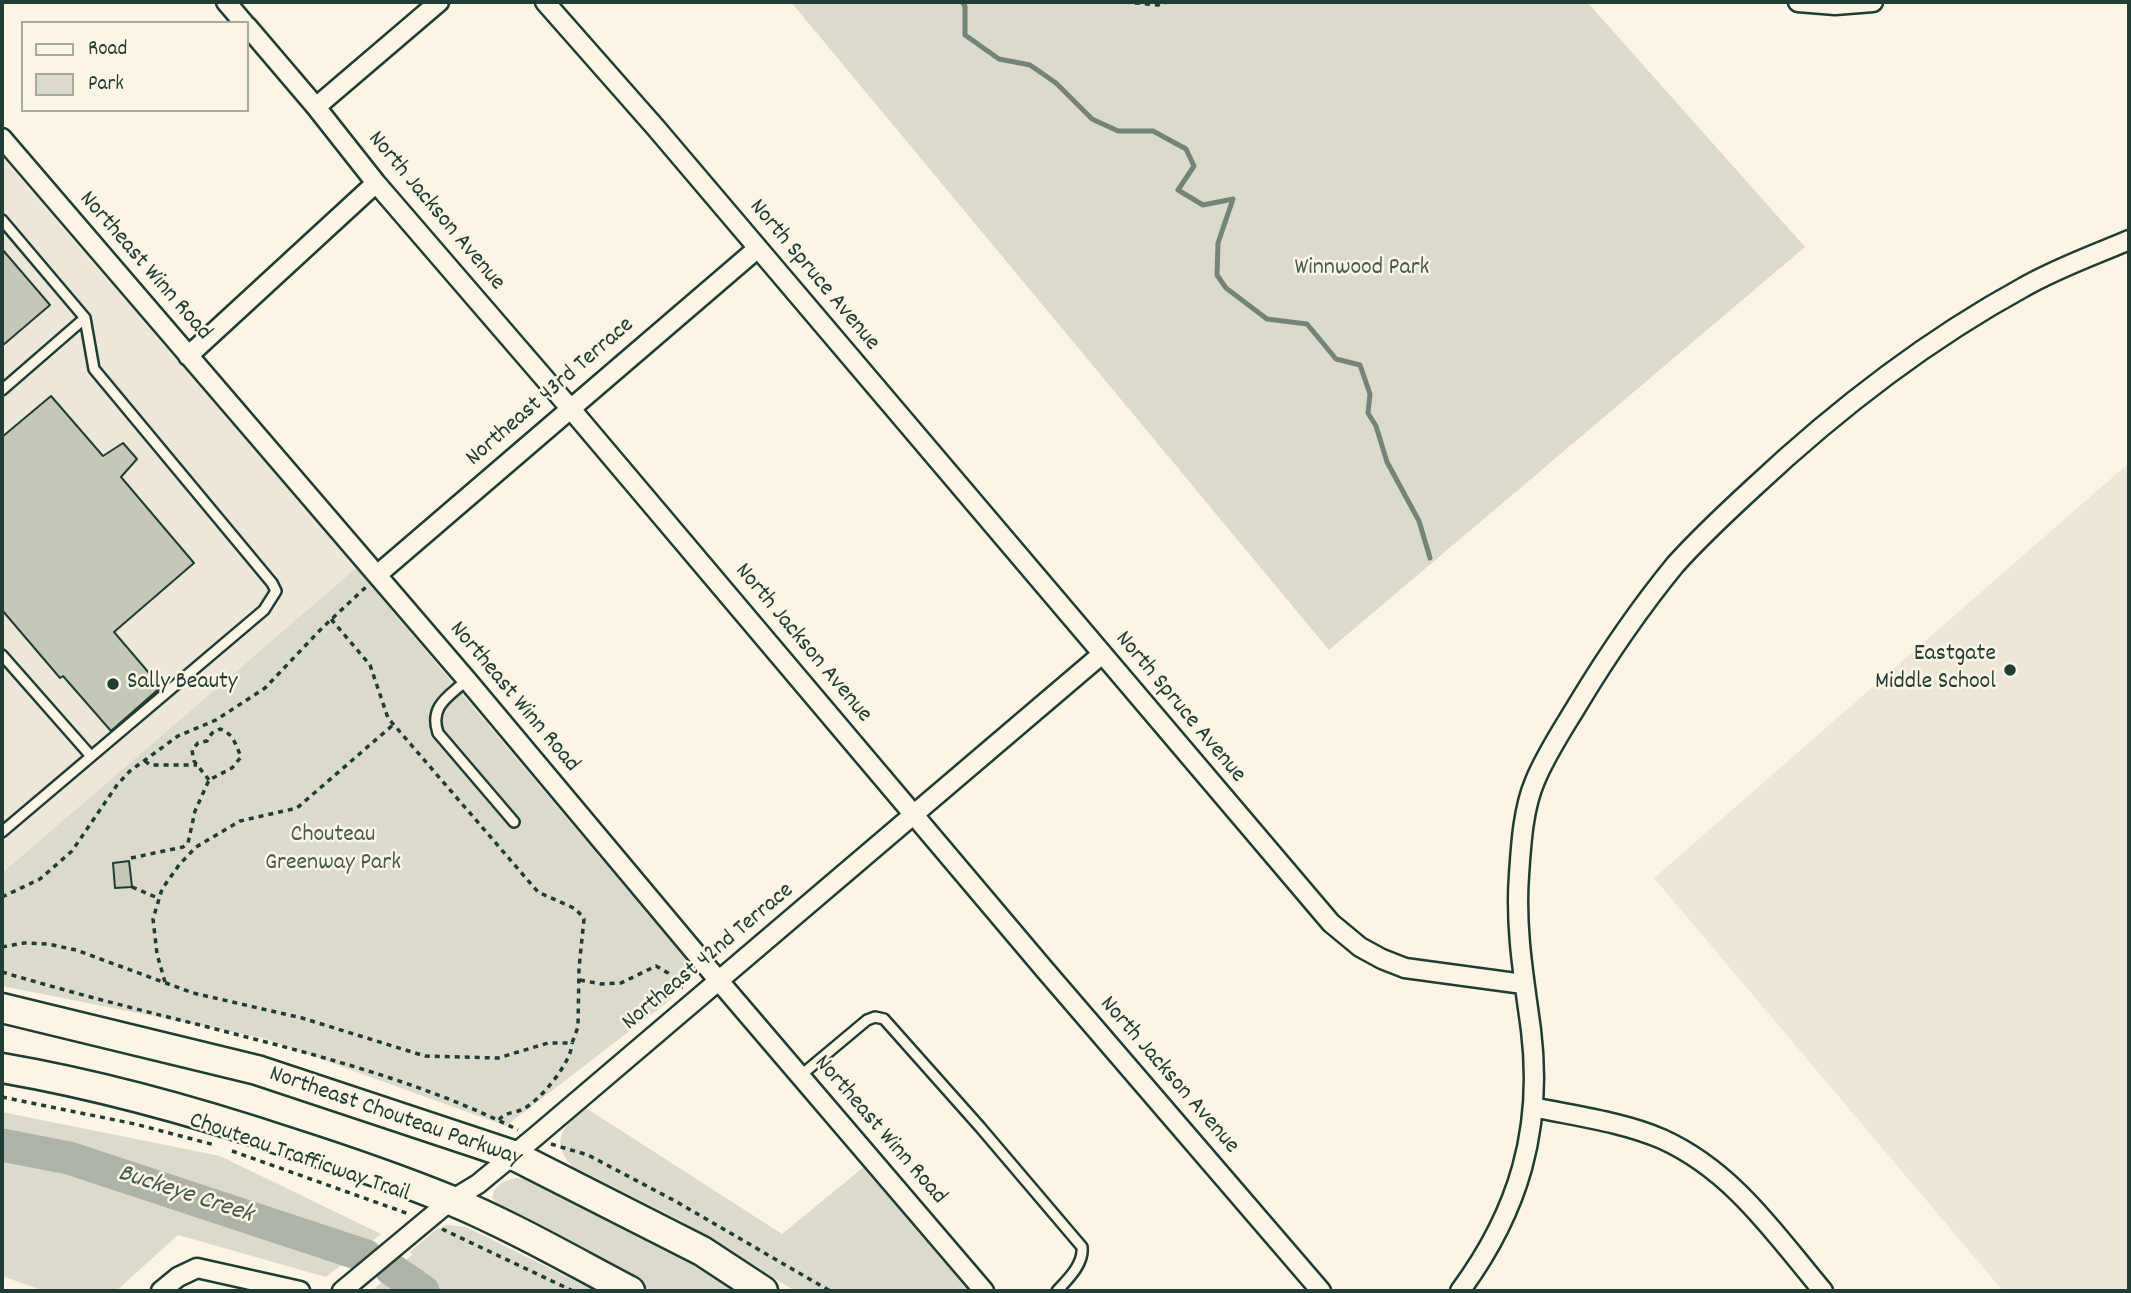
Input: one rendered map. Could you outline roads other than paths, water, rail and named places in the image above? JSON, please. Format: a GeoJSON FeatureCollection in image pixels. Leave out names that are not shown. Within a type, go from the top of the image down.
{"type":"FeatureCollection","features":[{"type":"Feature","properties":{"kind":"main road","name":"Northeast Chouteau Parkway"},"geometry":{"type":"LineString","coordinates":[[2,1008],[257,1070],[513,1155],[702,1251],[763,1291]]}},
{"type":"Feature","properties":{"kind":"main road"},"geometry":{"type":"LineString","coordinates":[[2,1068],[128,1093],[344,1161],[450,1200],[513,1229],[630,1291]]}},
{"type":"Feature","properties":{"kind":"street","name":"North Jackson Avenue"},"geometry":{"type":"LineString","coordinates":[[226,2],[242,21]]}},
{"type":"Feature","properties":{"kind":"street"},"geometry":{"type":"LineString","coordinates":[[316,107],[439,2]]}},
{"type":"Feature","properties":{"kind":"street","name":"North Spruce Avenue"},"geometry":{"type":"LineString","coordinates":[[545,2],[1340,932],[1382,959],[1405,968],[1523,984]]}},
{"type":"Feature","properties":{"kind":"street"},"geometry":{"type":"LineString","coordinates":[[1798,2],[1835,5],[1872,2]]}},
{"type":"Feature","properties":{"kind":"street","name":"North Jackson Avenue"},"geometry":{"type":"LineString","coordinates":[[248,28],[316,107],[376,183],[1321,1291]]}},
{"type":"Feature","properties":{"kind":"street","name":"Northeast Winn Road"},"geometry":{"type":"LineString","coordinates":[[2,138],[467,680],[719,981],[985,1291]]}},
{"type":"Feature","properties":{"kind":"street"},"geometry":{"type":"LineString","coordinates":[[188,356],[376,183]]}},
{"type":"Feature","properties":{"kind":"street"},"geometry":{"type":"LineString","coordinates":[[1460,1291],[1501,1227],[1515,1195],[1525,1157],[1533,1107],[1534,1068],[1519,946],[1519,873],[1526,819],[1534,784],[1556,740],[1596,673],[1677,564],[1777,465],[1836,415],[1960,325],[2026,285],[2129,240]]}},
{"type":"Feature","properties":{"kind":"street","name":"Northeast 43rd Terrace"},"geometry":{"type":"LineString","coordinates":[[377,575],[758,248]]}},
{"type":"Feature","properties":{"kind":"street","name":"Northeast 42nd Terrace"},"geometry":{"type":"LineString","coordinates":[[342,1291],[450,1200],[478,1184],[513,1155],[915,816],[1101,654]]}},
{"type":"Feature","properties":{"kind":"street"},"geometry":{"type":"LineString","coordinates":[[1533,1107],[1660,1138],[1692,1154],[1738,1191],[1824,1291]]}},
{"type":"Feature","properties":{"kind":"street"},"geometry":{"type":"LineString","coordinates":[[161,1291],[178,1277],[197,1268],[300,1291]]}},
{"type":"Feature","properties":{"kind":"lane"},"geometry":{"type":"LineString","coordinates":[[2,220],[85,318],[94,369],[276,591],[264,610],[2,832]]}},
{"type":"Feature","properties":{"kind":"lane"},"geometry":{"type":"LineString","coordinates":[[2,390],[85,318]]}},
{"type":"Feature","properties":{"kind":"lane"},"geometry":{"type":"LineString","coordinates":[[2,655],[90,755]]}},
{"type":"Feature","properties":{"kind":"lane"},"geometry":{"type":"LineString","coordinates":[[467,680],[438,706],[433,719],[438,733],[514,822]]}},
{"type":"Feature","properties":{"kind":"lane"},"geometry":{"type":"LineString","coordinates":[[800,1076],[867,1020],[875,1017],[884,1019],[1082,1247],[1083,1255],[1073,1273],[1057,1291]]}},
{"type":"Feature","properties":{"kind":"waterway"},"geometry":{"type":"LineString","coordinates":[[962,2],[965,6],[965,35],[999,59],[1030,65],[1056,83],[1092,119],[1118,131],[1153,131],[1186,149],[1194,166],[1178,190],[1203,205],[1233,199],[1218,243],[1217,275],[1226,288],[1267,319],[1307,324],[1336,359],[1360,365],[1370,394],[1368,413],[1376,426],[1387,462],[1419,521],[1430,558]]}},
{"type":"Feature","properties":{"kind":"waterway","name":"Buckeye Creek"},"geometry":{"type":"LineString","coordinates":[[2,1145],[69,1158],[366,1256]]}},
{"type":"Feature","properties":{"kind":"waterway","name":"Buckeye Creek"},"geometry":{"type":"LineString","coordinates":[[391,1269],[423,1291]]}},
{"type":"Feature","properties":{"kind":"place","name":"Eastgate Middle School"},"geometry":{"type":"Point","coordinates":[2010,670]}},
{"type":"Feature","properties":{"kind":"place","name":"Sally Beauty"},"geometry":{"type":"Point","coordinates":[113,684]}},
{"type":"Feature","properties":{"kind":"park label","name":"Winnwood Park"},"geometry":{"type":"Point","coordinates":[1362,270]}},
{"type":"Feature","properties":{"kind":"park label","name":"Chouteau Greenway Park"},"geometry":{"type":"Point","coordinates":[333,851]}}]}
